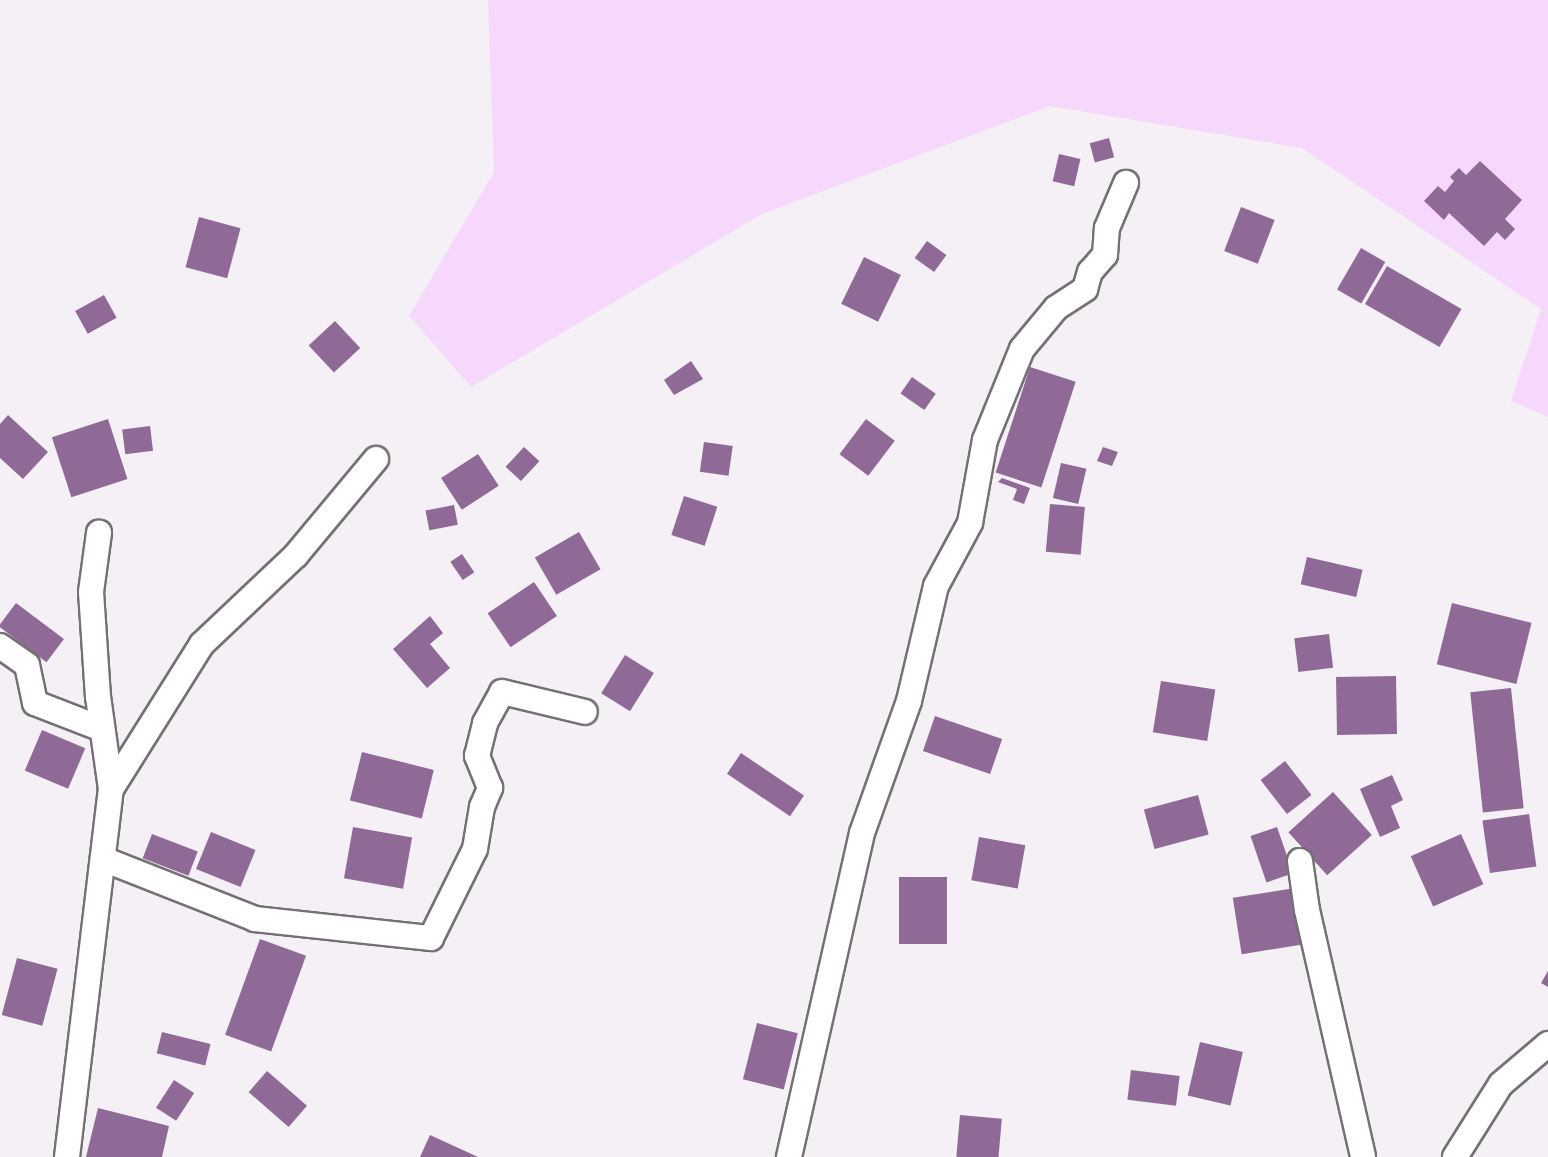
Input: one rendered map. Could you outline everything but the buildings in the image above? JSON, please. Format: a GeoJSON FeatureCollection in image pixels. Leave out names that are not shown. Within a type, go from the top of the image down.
{"type":"FeatureCollection","features":[{"type":"Feature","properties":{"kind":"street"},"geometry":{"type":"LineString","coordinates":[[789,1157],[862,833],[909,700],[936,585],[970,523],[985,440],[1022,349],[1056,308],[1085,289],[1090,272],[1105,255],[1107,228],[1126,183]]}},
{"type":"Feature","properties":{"kind":"street"},"geometry":{"type":"LineString","coordinates":[[111,789],[202,644],[296,555],[376,459]]}},
{"type":"Feature","properties":{"kind":"street"},"geometry":{"type":"LineString","coordinates":[[67,1157],[111,789],[102,729],[91,592],[99,533]]}},
{"type":"Feature","properties":{"kind":"street"},"geometry":{"type":"LineString","coordinates":[[0,646],[27,665],[35,703],[102,729]]}},
{"type":"Feature","properties":{"kind":"street"},"geometry":{"type":"LineString","coordinates":[[103,859],[255,918],[431,938],[476,849],[482,807],[490,788],[477,756],[485,723],[502,692],[585,712]]}},
{"type":"Feature","properties":{"kind":"street"},"geometry":{"type":"LineString","coordinates":[[1300,861],[1307,910],[1363,1157]]}},
{"type":"Feature","properties":{"kind":"street"},"geometry":{"type":"LineString","coordinates":[[1455,1157],[1501,1084],[1548,1044]]}},
{"type":"Feature","properties":{"kind":"shaded area"},"geometry":{"type":"Polygon","coordinates":[[[488,0],[1548,0],[1548,417],[1511,401],[1541,309],[1302,148],[1050,106],[762,214],[471,387],[409,316],[494,172],[488,0]]]}}]}
